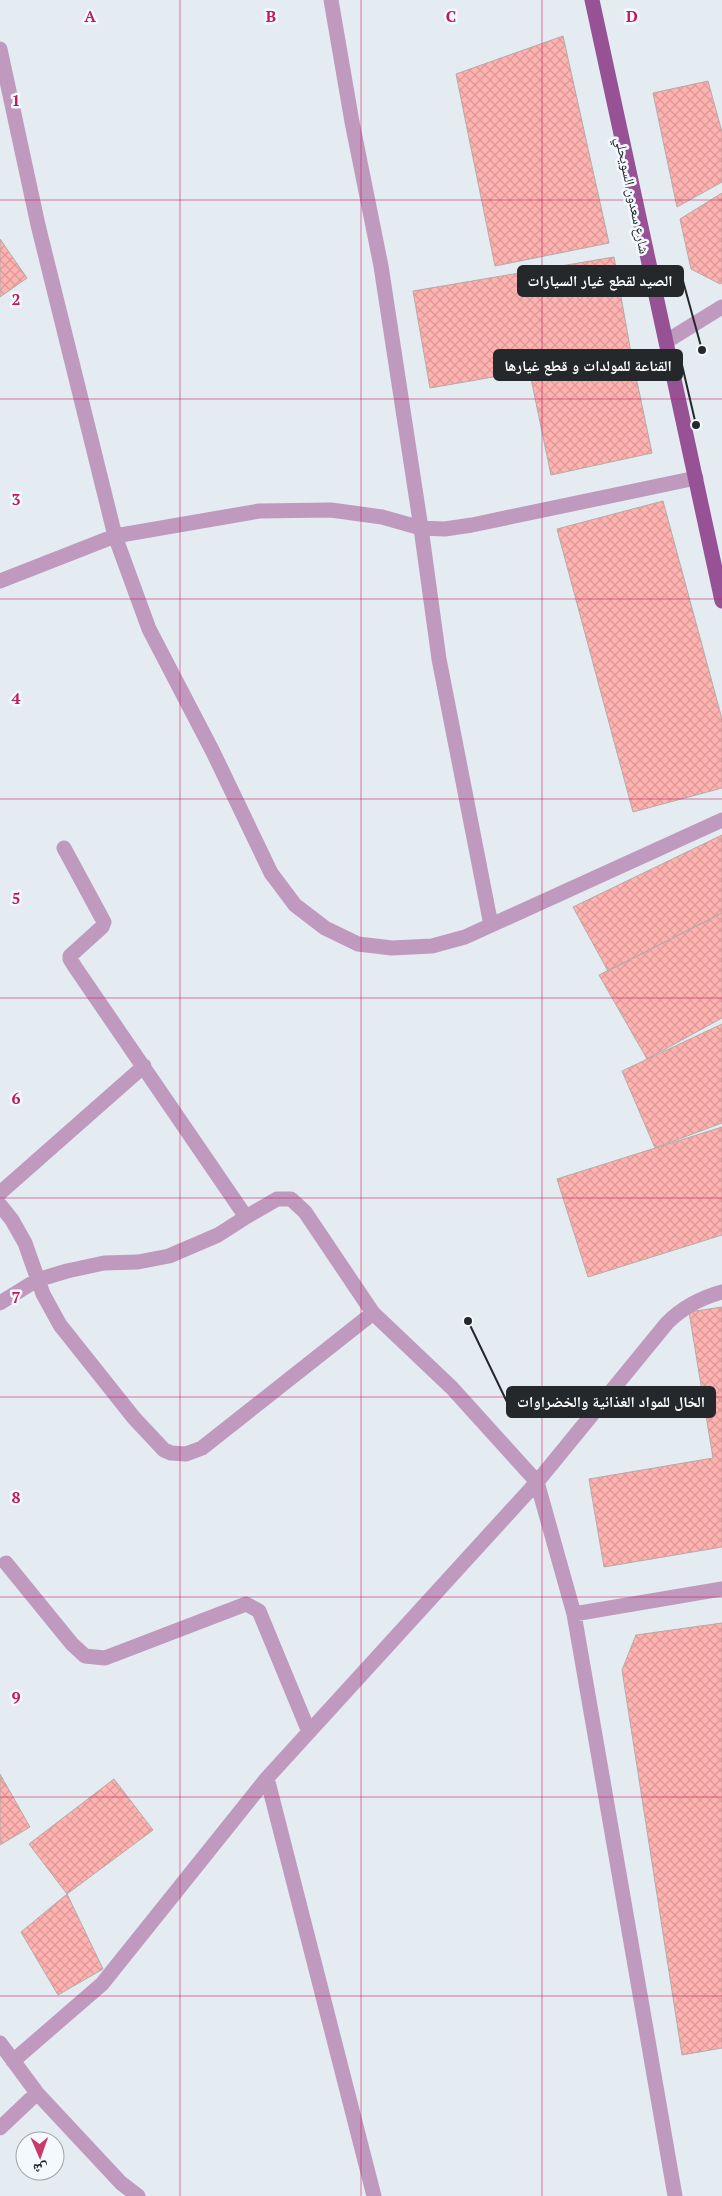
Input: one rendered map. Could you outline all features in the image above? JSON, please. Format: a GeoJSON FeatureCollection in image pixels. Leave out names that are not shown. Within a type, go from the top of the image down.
{"type":"FeatureCollection","features":[{"type":"Feature","properties":{"kind":"main road","name":"شارع سعدون السويحلي"},"geometry":{"type":"LineString","coordinates":[[592,0],[635,207],[667,341],[722,601]]}},
{"type":"Feature","properties":{"kind":"street"},"geometry":{"type":"LineString","coordinates":[[331,0],[352,122],[381,266],[422,528],[439,660],[491,925]]}},
{"type":"Feature","properties":{"kind":"street"},"geometry":{"type":"LineString","coordinates":[[0,49],[38,225],[114,536],[150,629],[271,873],[295,904],[325,928],[358,944],[392,948],[432,946],[465,937],[722,820]]}},
{"type":"Feature","properties":{"kind":"street"},"geometry":{"type":"LineString","coordinates":[[667,341],[722,307]]}},
{"type":"Feature","properties":{"kind":"street"},"geometry":{"type":"LineString","coordinates":[[0,581],[114,536],[268,511],[331,510],[382,517],[422,528],[445,529],[696,478]]}},
{"type":"Feature","properties":{"kind":"street"},"geometry":{"type":"LineString","coordinates":[[64,848],[104,922],[102,927],[72,954],[70,959],[246,1217]]}},
{"type":"Feature","properties":{"kind":"street"},"geometry":{"type":"LineString","coordinates":[[0,1193],[144,1066]]}},
{"type":"Feature","properties":{"kind":"street"},"geometry":{"type":"LineString","coordinates":[[0,1303],[37,1280],[66,1271],[104,1263],[138,1262],[169,1256],[218,1235],[277,1198],[291,1199],[304,1212],[373,1313],[452,1388],[537,1482],[574,1614],[675,2196]]}},
{"type":"Feature","properties":{"kind":"street"},"geometry":{"type":"LineString","coordinates":[[0,1205],[12,1220],[25,1243],[37,1280],[60,1325],[134,1418],[164,1450],[178,1454],[194,1452],[208,1444],[373,1313]]}},
{"type":"Feature","properties":{"kind":"street"},"geometry":{"type":"LineString","coordinates":[[13,2061],[102,1984],[267,1778],[537,1482],[667,1323],[698,1299],[722,1292]]}},
{"type":"Feature","properties":{"kind":"street"},"geometry":{"type":"LineString","coordinates":[[6,1563],[72,1644],[85,1656],[105,1658],[246,1604],[259,1611],[309,1732]]}},
{"type":"Feature","properties":{"kind":"street"},"geometry":{"type":"LineString","coordinates":[[574,1614],[722,1589]]}},
{"type":"Feature","properties":{"kind":"street"},"geometry":{"type":"LineString","coordinates":[[267,1778],[374,2196]]}},
{"type":"Feature","properties":{"kind":"street"},"geometry":{"type":"LineString","coordinates":[[0,2043],[37,2093],[121,2183],[138,2196]]}},
{"type":"Feature","properties":{"kind":"street"},"geometry":{"type":"LineString","coordinates":[[0,2128],[37,2093]]}},
{"type":"Feature","properties":{"kind":"street"},"geometry":{"type":"LineString","coordinates":[[363,2196],[366,2159]]}},
{"type":"Feature","properties":{"kind":"building"},"geometry":{"type":"Polygon","coordinates":[[[563,36],[609,243],[495,266],[456,74],[563,36]]]}},
{"type":"Feature","properties":{"kind":"building"},"geometry":{"type":"Polygon","coordinates":[[[708,81],[722,132],[722,182],[677,207],[653,93],[708,81]]]}},
{"type":"Feature","properties":{"kind":"building"},"geometry":{"type":"Polygon","coordinates":[[[722,193],[722,283],[720,284],[691,269],[680,219],[722,193]]]}},
{"type":"Feature","properties":{"kind":"building"},"geometry":{"type":"Polygon","coordinates":[[[0,239],[27,278],[0,297],[0,239]]]}},
{"type":"Feature","properties":{"kind":"building"},"geometry":{"type":"Polygon","coordinates":[[[614,257],[631,353],[430,388],[413,291],[614,257]]]}},
{"type":"Feature","properties":{"kind":"building"},"geometry":{"type":"Polygon","coordinates":[[[631,353],[652,453],[551,475],[530,374],[631,353]]]}},
{"type":"Feature","properties":{"kind":"building"},"geometry":{"type":"Polygon","coordinates":[[[663,501],[722,719],[722,788],[633,812],[557,529],[663,501]]]}},
{"type":"Feature","properties":{"kind":"building"},"geometry":{"type":"Polygon","coordinates":[[[722,835],[722,913],[608,971],[573,907],[722,835]]]}},
{"type":"Feature","properties":{"kind":"building"},"geometry":{"type":"Polygon","coordinates":[[[722,913],[722,1018],[647,1059],[599,975],[722,913]]]}},
{"type":"Feature","properties":{"kind":"building"},"geometry":{"type":"Polygon","coordinates":[[[722,1024],[722,1123],[655,1148],[622,1071],[722,1024]]]}},
{"type":"Feature","properties":{"kind":"building"},"geometry":{"type":"Polygon","coordinates":[[[722,1127],[722,1235],[588,1277],[557,1179],[722,1127]]]}},
{"type":"Feature","properties":{"kind":"building"},"geometry":{"type":"Polygon","coordinates":[[[722,1307],[722,1547],[604,1567],[589,1479],[713,1458],[689,1312],[722,1307]]]}},
{"type":"Feature","properties":{"kind":"building"},"geometry":{"type":"Polygon","coordinates":[[[722,1623],[722,2048],[682,2055],[622,1670],[636,1635],[722,1623]]]}},
{"type":"Feature","properties":{"kind":"building"},"geometry":{"type":"Polygon","coordinates":[[[0,1774],[30,1827],[0,1845],[0,1774]]]}},
{"type":"Feature","properties":{"kind":"building"},"geometry":{"type":"Polygon","coordinates":[[[114,1779],[153,1830],[67,1894],[29,1844],[114,1779]]]}},
{"type":"Feature","properties":{"kind":"building"},"geometry":{"type":"Polygon","coordinates":[[[67,1894],[103,1969],[58,1995],[21,1932],[67,1894]]]}},
{"type":"Feature","properties":{"kind":"place","name":"الصيد لقطع غيار السيارات"},"geometry":{"type":"Point","coordinates":[702,350]}},
{"type":"Feature","properties":{"kind":"place","name":"القناعة للمولدات و قطع غيارها"},"geometry":{"type":"Point","coordinates":[696,425]}},
{"type":"Feature","properties":{"kind":"place","name":"الخال للمواد الغذائية والخضراوات"},"geometry":{"type":"Point","coordinates":[468,1321]}}]}
